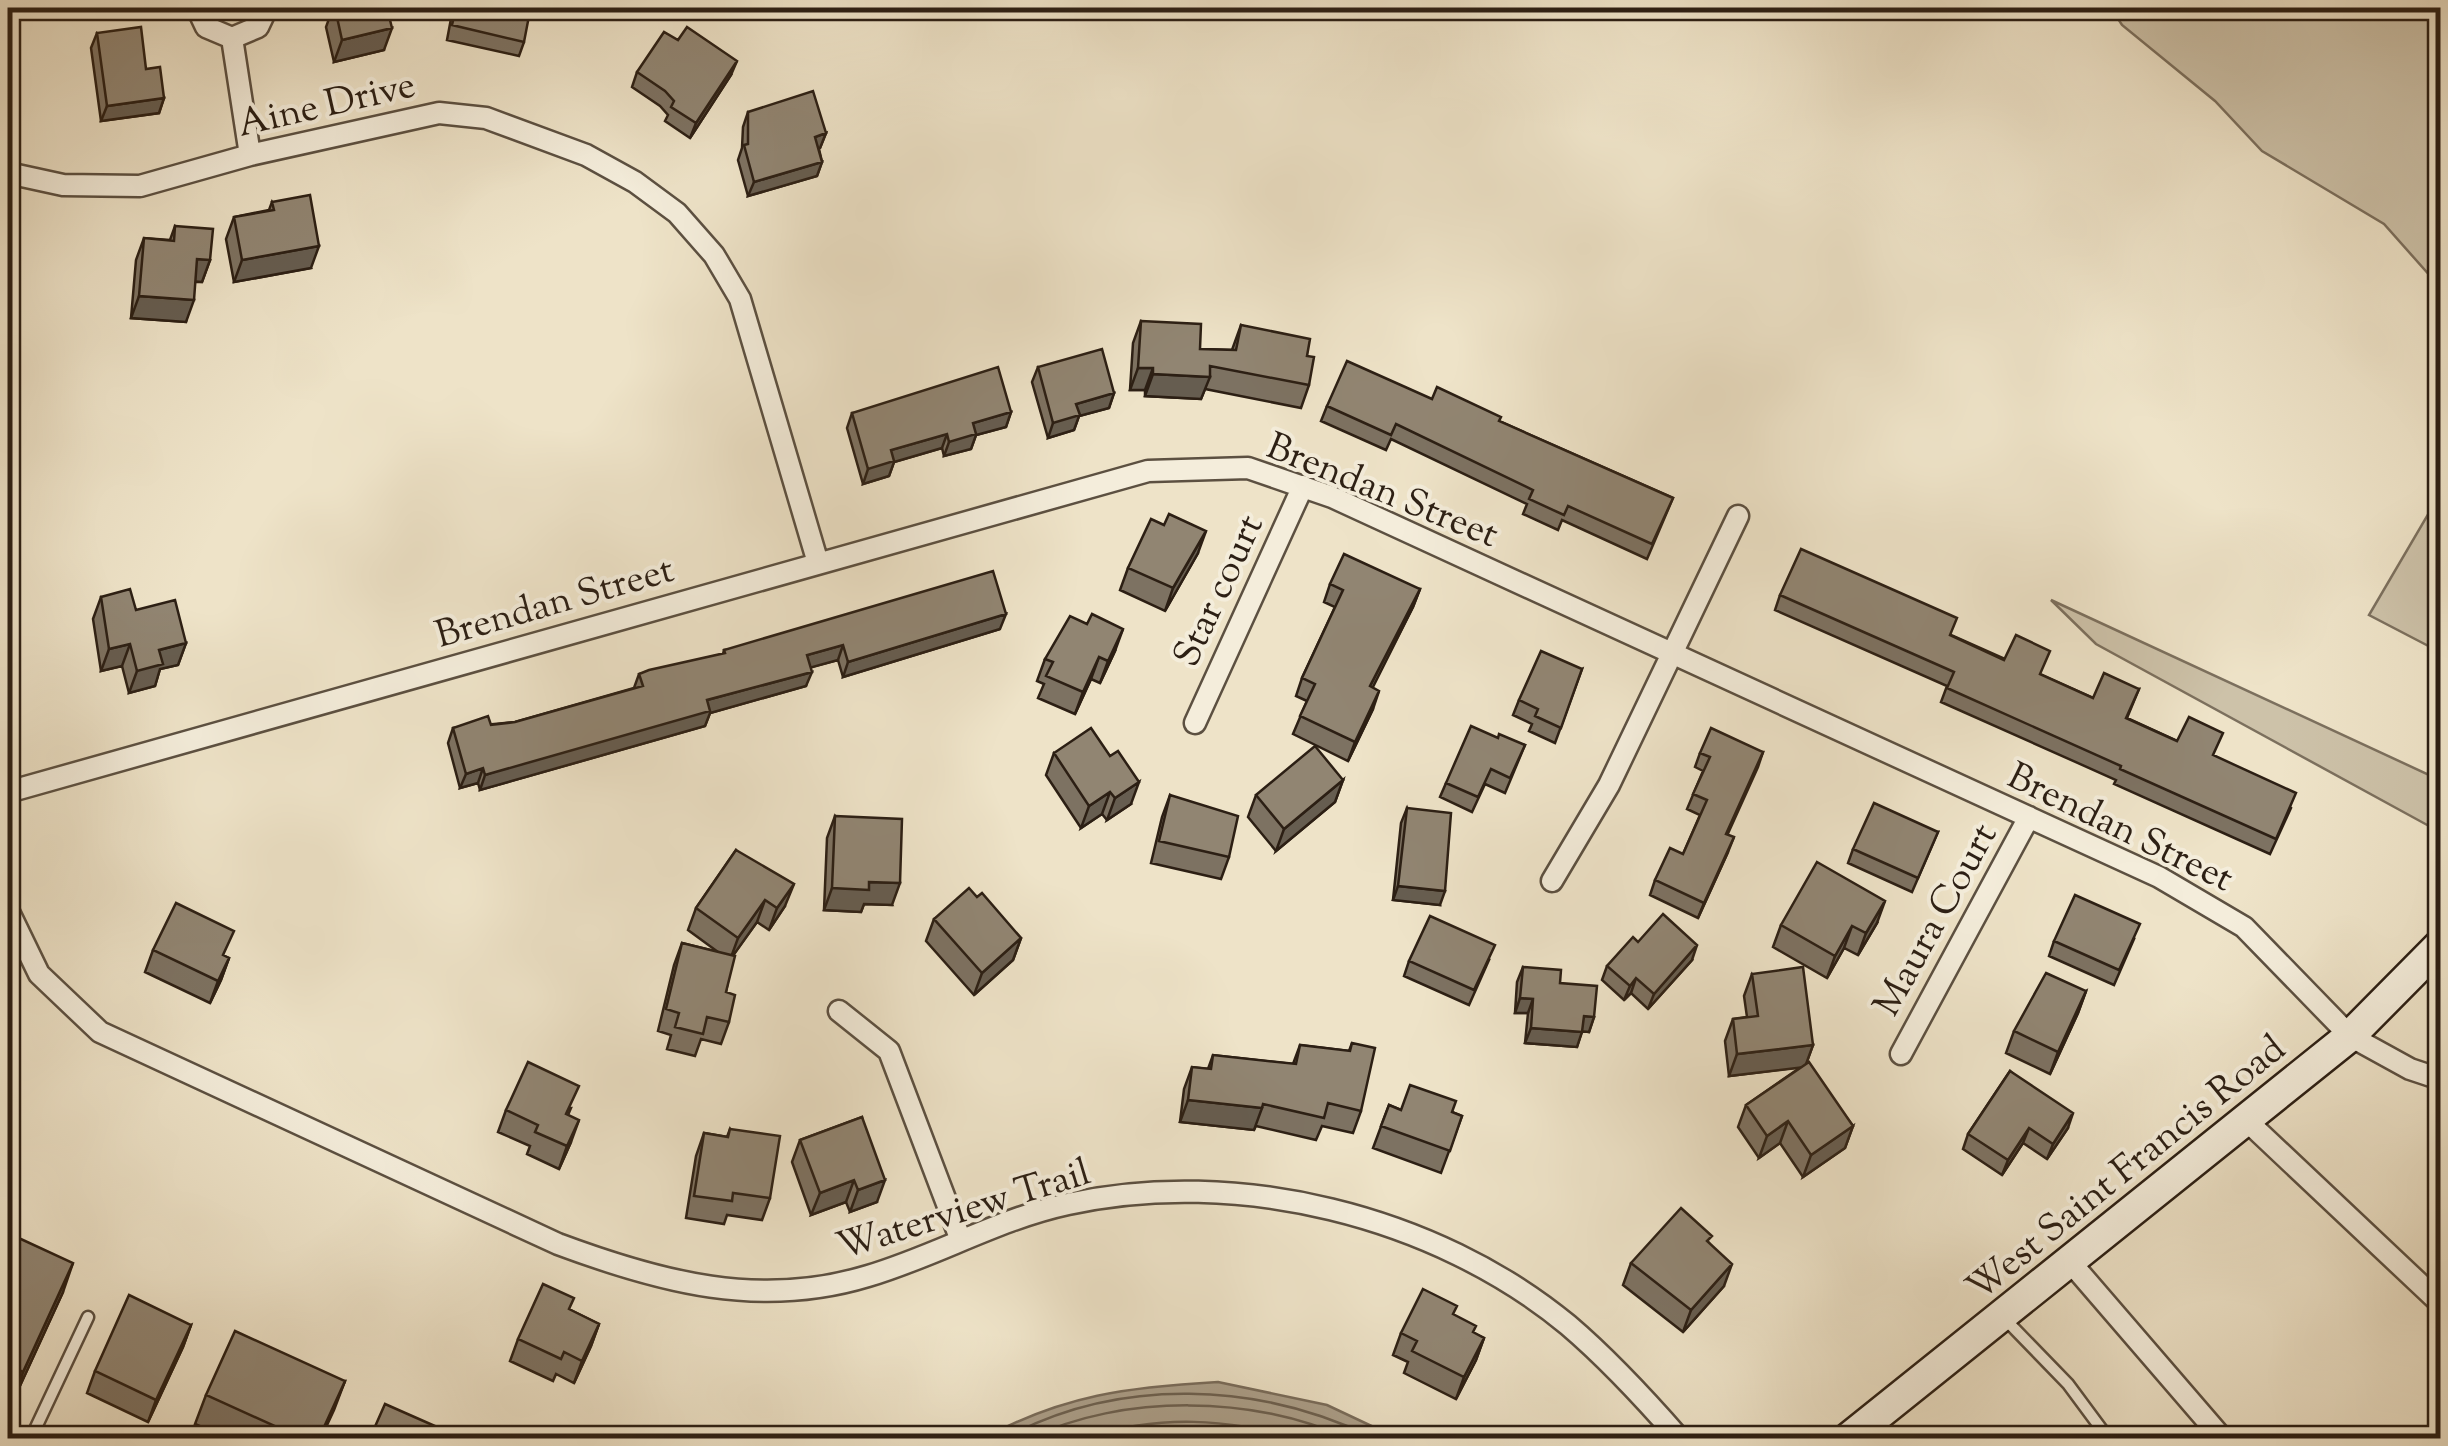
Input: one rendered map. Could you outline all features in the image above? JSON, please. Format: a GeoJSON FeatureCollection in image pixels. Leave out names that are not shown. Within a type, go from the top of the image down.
{"type":"FeatureCollection","features":[{"type":"Feature","properties":{"kind":"street"},"geometry":{"type":"LineString","coordinates":[[197,8],[206,27],[232,38],[258,27],[267,8]]}},
{"type":"Feature","properties":{"kind":"street"},"geometry":{"type":"LineString","coordinates":[[232,38],[250,155]]}},
{"type":"Feature","properties":{"kind":"street","name":"Aine Drive"},"geometry":{"type":"LineString","coordinates":[[8,173],[63,185],[140,186],[250,155],[439,113],[486,118],[586,155],[654,195],[700,235],[740,299],[818,563]]}},
{"type":"Feature","properties":{"kind":"street","name":"Brendan Street"},"geometry":{"type":"LineString","coordinates":[[8,792],[1148,471],[1214,466],[1248,468],[1303,486],[2159,877],[2244,927],[2350,1036],[2410,1069],[2440,1079]]}},
{"type":"Feature","properties":{"kind":"street","name":"Star court"},"geometry":{"type":"LineString","coordinates":[[1195,722],[1303,486]]}},
{"type":"Feature","properties":{"kind":"street"},"geometry":{"type":"LineString","coordinates":[[1552,882],[1609,785],[1738,516]]}},
{"type":"Feature","properties":{"kind":"street","name":"Maura Court"},"geometry":{"type":"LineString","coordinates":[[1900,1054],[2030,817]]}},
{"type":"Feature","properties":{"kind":"street","name":"Waterview Trail"},"geometry":{"type":"LineString","coordinates":[[8,910],[38,974],[100,1032],[558,1244],[621,1267],[720,1291],[822,1286],[869,1276],[960,1238],[1068,1204],[1152,1193],[1233,1195],[1309,1205],[1400,1229],[1482,1268],[1567,1324],[1630,1382],[1679,1438]]}},
{"type":"Feature","properties":{"kind":"street","name":"West Saint Francis Road"},"geometry":{"type":"LineString","coordinates":[[1849,1438],[2247,1122],[2350,1036],[2440,946]]}},
{"type":"Feature","properties":{"kind":"street"},"geometry":{"type":"LineString","coordinates":[[839,1010],[888,1051],[960,1238]]}},
{"type":"Feature","properties":{"kind":"street"},"geometry":{"type":"LineString","coordinates":[[2247,1122],[2440,1303]]}},
{"type":"Feature","properties":{"kind":"street"},"geometry":{"type":"LineString","coordinates":[[2072,1264],[2222,1438]]}},
{"type":"Feature","properties":{"kind":"lane"},"geometry":{"type":"LineString","coordinates":[[31,1438],[88,1317]]}},
{"type":"Feature","properties":{"kind":"lane"},"geometry":{"type":"LineString","coordinates":[[2003,1318],[2068,1384],[2108,1438]]}},
{"type":"Feature","properties":{"kind":"shaded area"},"geometry":{"type":"Polygon","coordinates":[[[2111,8],[2440,8],[2440,287],[2384,224],[2262,151],[2215,101],[2122,25],[2111,8]]]}},
{"type":"Feature","properties":{"kind":"shaded area"},"geometry":{"type":"Polygon","coordinates":[[[2440,494],[2440,652],[2369,615],[2440,494]]]}},
{"type":"Feature","properties":{"kind":"shaded area"},"geometry":{"type":"Polygon","coordinates":[[[2051,600],[2440,780],[2440,832],[2096,644],[2051,600]]]}},
{"type":"Feature","properties":{"kind":"water"},"geometry":{"type":"Polygon","coordinates":[[[1218,1382],[1327,1405],[1397,1438],[984,1438],[1042,1412],[1097,1396],[1218,1382]]]}},
{"type":"Feature","properties":{"kind":"building"},"geometry":{"type":"Polygon","coordinates":[[[335,8],[387,8],[392,28],[342,40],[335,8]]]}},
{"type":"Feature","properties":{"kind":"building"},"geometry":{"type":"Polygon","coordinates":[[[456,8],[512,8],[511,12],[529,16],[524,42],[452,25],[456,8]]]}},
{"type":"Feature","properties":{"kind":"building"},"geometry":{"type":"Polygon","coordinates":[[[141,27],[146,69],[160,67],[164,98],[107,106],[97,33],[141,27]]]}},
{"type":"Feature","properties":{"kind":"building"},"geometry":{"type":"Polygon","coordinates":[[[687,27],[737,61],[696,123],[671,107],[674,101],[665,91],[637,72],[664,32],[678,40],[687,27]]]}},
{"type":"Feature","properties":{"kind":"building"},"geometry":{"type":"Polygon","coordinates":[[[813,91],[826,133],[815,137],[822,162],[754,182],[744,145],[748,144],[748,112],[813,91]]]}},
{"type":"Feature","properties":{"kind":"building"},"geometry":{"type":"Polygon","coordinates":[[[310,195],[319,246],[242,260],[234,217],[274,210],[272,202],[310,195]]]}},
{"type":"Feature","properties":{"kind":"building"},"geometry":{"type":"Polygon","coordinates":[[[8,222],[18,227],[8,252],[8,222]]]}},
{"type":"Feature","properties":{"kind":"building"},"geometry":{"type":"Polygon","coordinates":[[[175,226],[213,229],[210,260],[197,259],[194,300],[139,296],[144,238],[174,241],[175,226]]]}},
{"type":"Feature","properties":{"kind":"building"},"geometry":{"type":"Polygon","coordinates":[[[1141,321],[1201,324],[1200,349],[1236,350],[1241,325],[1310,339],[1307,356],[1314,357],[1309,385],[1210,366],[1210,377],[1153,374],[1153,368],[1138,368],[1141,321]]]}},
{"type":"Feature","properties":{"kind":"building"},"geometry":{"type":"Polygon","coordinates":[[[1102,349],[1114,393],[1076,404],[1080,415],[1053,423],[1038,367],[1102,349]]]}},
{"type":"Feature","properties":{"kind":"building"},"geometry":{"type":"Polygon","coordinates":[[[1347,361],[1432,399],[1437,387],[1501,417],[1499,421],[1673,498],[1652,544],[1568,506],[1564,515],[1529,499],[1533,490],[1396,424],[1391,435],[1327,406],[1347,361]]]}},
{"type":"Feature","properties":{"kind":"building"},"geometry":{"type":"Polygon","coordinates":[[[998,367],[1011,412],[973,423],[976,434],[949,442],[947,434],[891,450],[894,461],[868,469],[852,413],[998,367]]]}},
{"type":"Feature","properties":{"kind":"building"},"geometry":{"type":"Polygon","coordinates":[[[1169,514],[1206,531],[1173,588],[1128,568],[1151,519],[1164,525],[1169,514]]]}},
{"type":"Feature","properties":{"kind":"building"},"geometry":{"type":"Polygon","coordinates":[[[1801,549],[1957,618],[1950,635],[2004,660],[2016,635],[2050,651],[2040,674],[2093,698],[2104,673],[2139,689],[2126,718],[2177,741],[2189,717],[2223,733],[2213,755],[2296,793],[2276,839],[1947,688],[1954,672],[1780,595],[1801,549]]]}},
{"type":"Feature","properties":{"kind":"building"},"geometry":{"type":"Polygon","coordinates":[[[1344,554],[1420,589],[1370,686],[1379,691],[1355,742],[1300,716],[1315,684],[1302,678],[1343,590],[1330,584],[1344,554]]]}},
{"type":"Feature","properties":{"kind":"building"},"geometry":{"type":"Polygon","coordinates":[[[993,571],[1006,614],[848,662],[843,645],[807,655],[812,672],[707,700],[710,711],[485,775],[483,768],[466,774],[453,728],[488,716],[491,725],[515,722],[643,686],[639,674],[649,670],[725,653],[724,650],[993,571]]]}},
{"type":"Feature","properties":{"kind":"building"},"geometry":{"type":"Polygon","coordinates":[[[130,589],[136,610],[175,600],[186,643],[159,650],[163,664],[137,671],[130,644],[109,649],[101,597],[130,589]]]}},
{"type":"Feature","properties":{"kind":"building"},"geometry":{"type":"Polygon","coordinates":[[[1092,614],[1123,629],[1108,661],[1099,657],[1083,692],[1046,676],[1053,662],[1045,659],[1070,616],[1087,624],[1092,614]]]}},
{"type":"Feature","properties":{"kind":"building"},"geometry":{"type":"Polygon","coordinates":[[[1541,651],[1582,669],[1561,728],[1535,716],[1538,709],[1519,700],[1541,651]]]}},
{"type":"Feature","properties":{"kind":"building"},"geometry":{"type":"Polygon","coordinates":[[[1471,726],[1525,745],[1510,778],[1491,769],[1478,797],[1446,783],[1471,726]]]}},
{"type":"Feature","properties":{"kind":"building"},"geometry":{"type":"Polygon","coordinates":[[[1091,728],[1110,756],[1118,751],[1139,782],[1115,798],[1110,792],[1089,806],[1054,753],[1091,728]]]}},
{"type":"Feature","properties":{"kind":"building"},"geometry":{"type":"Polygon","coordinates":[[[1711,728],[1763,752],[1726,834],[1734,837],[1704,903],[1655,880],[1670,848],[1683,854],[1707,800],[1693,794],[1710,757],[1700,753],[1711,728]]]}},
{"type":"Feature","properties":{"kind":"building"},"geometry":{"type":"Polygon","coordinates":[[[1315,746],[1343,780],[1284,829],[1256,795],[1315,746]]]}},
{"type":"Feature","properties":{"kind":"building"},"geometry":{"type":"Polygon","coordinates":[[[1170,795],[1238,816],[1229,857],[1159,841],[1170,795]]]}},
{"type":"Feature","properties":{"kind":"building"},"geometry":{"type":"Polygon","coordinates":[[[1874,803],[1938,832],[1918,878],[1853,849],[1874,803]]]}},
{"type":"Feature","properties":{"kind":"building"},"geometry":{"type":"Polygon","coordinates":[[[1407,808],[1451,813],[1445,891],[1398,886],[1407,808]]]}},
{"type":"Feature","properties":{"kind":"building"},"geometry":{"type":"Polygon","coordinates":[[[835,816],[902,819],[900,883],[869,882],[869,890],[832,888],[835,816]]]}},
{"type":"Feature","properties":{"kind":"building"},"geometry":{"type":"Polygon","coordinates":[[[736,850],[794,884],[777,908],[765,900],[738,938],[696,908],[736,850]]]}},
{"type":"Feature","properties":{"kind":"building"},"geometry":{"type":"Polygon","coordinates":[[[1817,862],[1885,901],[1866,933],[1852,926],[1835,956],[1781,925],[1817,862]]]}},
{"type":"Feature","properties":{"kind":"building"},"geometry":{"type":"Polygon","coordinates":[[[969,888],[977,897],[982,893],[1021,938],[982,973],[934,919],[969,888]]]}},
{"type":"Feature","properties":{"kind":"building"},"geometry":{"type":"Polygon","coordinates":[[[2075,895],[2140,924],[2119,970],[2054,941],[2075,895]]]}},
{"type":"Feature","properties":{"kind":"building"},"geometry":{"type":"Polygon","coordinates":[[[176,903],[234,931],[223,955],[229,958],[218,981],[153,950],[176,903]]]}},
{"type":"Feature","properties":{"kind":"building"},"geometry":{"type":"Polygon","coordinates":[[[1663,914],[1697,945],[1654,994],[1636,978],[1630,986],[1607,966],[1633,937],[1638,942],[1663,914]]]}},
{"type":"Feature","properties":{"kind":"building"},"geometry":{"type":"Polygon","coordinates":[[[1430,916],[1495,945],[1474,990],[1409,961],[1430,916]]]}},
{"type":"Feature","properties":{"kind":"building"},"geometry":{"type":"Polygon","coordinates":[[[682,943],[735,956],[726,992],[735,995],[729,1022],[707,1017],[703,1034],[675,1027],[679,1013],[666,1009],[682,943]]]}},
{"type":"Feature","properties":{"kind":"building"},"geometry":{"type":"Polygon","coordinates":[[[1523,967],[1561,970],[1560,983],[1597,986],[1594,1017],[1584,1016],[1582,1032],[1531,1028],[1533,999],[1520,998],[1523,967]]]}},
{"type":"Feature","properties":{"kind":"building"},"geometry":{"type":"Polygon","coordinates":[[[1803,967],[1813,1045],[1737,1054],[1733,1019],[1758,1016],[1752,974],[1803,967]]]}},
{"type":"Feature","properties":{"kind":"building"},"geometry":{"type":"Polygon","coordinates":[[[2046,973],[2086,991],[2058,1052],[2014,1031],[2046,973]]]}},
{"type":"Feature","properties":{"kind":"building"},"geometry":{"type":"Polygon","coordinates":[[[1352,1043],[1375,1048],[1361,1111],[1328,1103],[1324,1118],[1263,1104],[1262,1108],[1188,1100],[1192,1067],[1211,1069],[1213,1055],[1296,1064],[1300,1045],[1350,1051],[1352,1043]]]}},
{"type":"Feature","properties":{"kind":"building"},"geometry":{"type":"Polygon","coordinates":[[[528,1062],[579,1086],[566,1114],[579,1120],[567,1146],[535,1132],[538,1125],[506,1110],[528,1062]]]}},
{"type":"Feature","properties":{"kind":"building"},"geometry":{"type":"Polygon","coordinates":[[[1809,1062],[1853,1126],[1811,1155],[1788,1121],[1767,1136],[1746,1105],[1809,1062]]]}},
{"type":"Feature","properties":{"kind":"building"},"geometry":{"type":"Polygon","coordinates":[[[2010,1071],[2073,1113],[2053,1144],[2029,1128],[2008,1160],[1968,1134],[2010,1071]]]}},
{"type":"Feature","properties":{"kind":"building"},"geometry":{"type":"Polygon","coordinates":[[[1410,1085],[1456,1101],[1452,1112],[1462,1116],[1450,1151],[1381,1126],[1389,1105],[1401,1110],[1410,1085]]]}},
{"type":"Feature","properties":{"kind":"building"},"geometry":{"type":"Polygon","coordinates":[[[862,1117],[885,1180],[858,1190],[854,1180],[820,1193],[800,1140],[862,1117]]]}},
{"type":"Feature","properties":{"kind":"building"},"geometry":{"type":"Polygon","coordinates":[[[730,1129],[780,1136],[770,1198],[733,1193],[732,1201],[694,1196],[704,1133],[728,1137],[730,1129]]]}},
{"type":"Feature","properties":{"kind":"building"},"geometry":{"type":"Polygon","coordinates":[[[1681,1208],[1712,1236],[1707,1241],[1732,1264],[1691,1310],[1631,1263],[1681,1208]]]}},
{"type":"Feature","properties":{"kind":"building"},"geometry":{"type":"Polygon","coordinates":[[[10,1234],[73,1263],[23,1372],[8,1365],[10,1234]]]}},
{"type":"Feature","properties":{"kind":"building"},"geometry":{"type":"Polygon","coordinates":[[[543,1284],[574,1298],[569,1309],[599,1324],[582,1361],[564,1352],[561,1359],[518,1339],[543,1284]]]}},
{"type":"Feature","properties":{"kind":"building"},"geometry":{"type":"Polygon","coordinates":[[[1423,1289],[1457,1306],[1453,1314],[1476,1326],[1473,1332],[1484,1338],[1464,1377],[1412,1351],[1417,1341],[1401,1333],[1423,1289]]]}},
{"type":"Feature","properties":{"kind":"building"},"geometry":{"type":"Polygon","coordinates":[[[129,1295],[191,1325],[156,1400],[95,1371],[129,1295]]]}},
{"type":"Feature","properties":{"kind":"building"},"geometry":{"type":"Polygon","coordinates":[[[235,1331],[345,1381],[319,1438],[301,1438],[206,1395],[235,1331]]]}},
{"type":"Feature","properties":{"kind":"building"},"geometry":{"type":"Polygon","coordinates":[[[385,1404],[462,1438],[370,1438],[385,1404]]]}}]}
